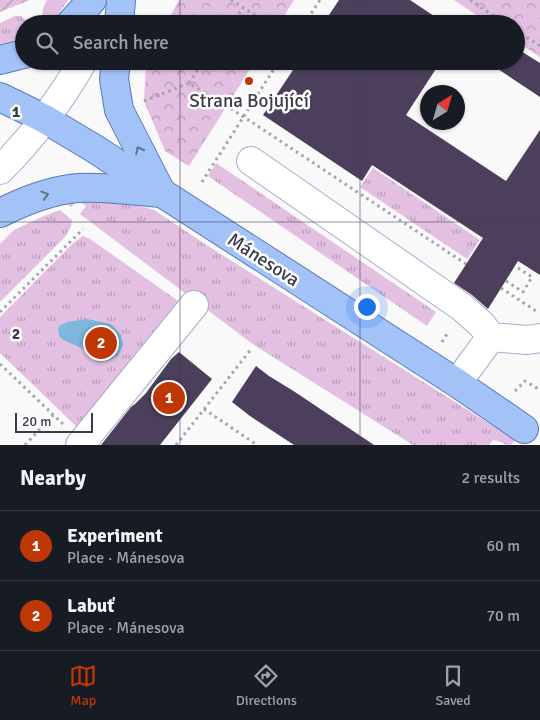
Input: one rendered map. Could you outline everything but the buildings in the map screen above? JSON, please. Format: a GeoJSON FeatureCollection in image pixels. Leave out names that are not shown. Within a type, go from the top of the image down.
{"type":"FeatureCollection","features":[{"type":"Feature","properties":{"kind":"main road"},"geometry":{"type":"LineString","coordinates":[[78,15],[92,0]]}},
{"type":"Feature","properties":{"kind":"main road"},"geometry":{"type":"LineString","coordinates":[[119,0],[119,15]]}},
{"type":"Feature","properties":{"kind":"main road"},"geometry":{"type":"LineString","coordinates":[[0,60],[15,56]]}},
{"type":"Feature","properties":{"kind":"main road"},"geometry":{"type":"LineString","coordinates":[[115,70],[114,79],[119,110],[162,193]]}},
{"type":"Feature","properties":{"kind":"main road","name":"Mánesova"},"geometry":{"type":"LineString","coordinates":[[0,97],[82,140],[457,383],[524,429]]}},
{"type":"Feature","properties":{"kind":"main road"},"geometry":{"type":"LineString","coordinates":[[0,213],[40,196],[72,188],[91,187],[162,193]]}},
{"type":"Feature","properties":{"kind":"street"},"geometry":{"type":"LineString","coordinates":[[110,15],[119,0]]}},
{"type":"Feature","properties":{"kind":"street"},"geometry":{"type":"LineString","coordinates":[[0,170],[45,119],[78,70]]}},
{"type":"Feature","properties":{"kind":"street"},"geometry":{"type":"LineString","coordinates":[[251,161],[463,308],[482,325],[491,337],[527,340],[540,338]]}},
{"type":"Feature","properties":{"kind":"street"},"geometry":{"type":"LineString","coordinates":[[81,444],[194,305]]}},
{"type":"Feature","properties":{"kind":"street"},"geometry":{"type":"LineString","coordinates":[[457,383],[491,337]]}},
{"type":"Feature","properties":{"kind":"path"},"geometry":{"type":"LineString","coordinates":[[231,0],[254,15]]}},
{"type":"Feature","properties":{"kind":"path"},"geometry":{"type":"LineString","coordinates":[[310,15],[320,0]]}},
{"type":"Feature","properties":{"kind":"path"},"geometry":{"type":"LineString","coordinates":[[470,0],[492,15]]}},
{"type":"Feature","properties":{"kind":"path"},"geometry":{"type":"LineString","coordinates":[[237,15],[242,8]]}},
{"type":"Feature","properties":{"kind":"path"},"geometry":{"type":"LineString","coordinates":[[525,36],[540,46]]}},
{"type":"Feature","properties":{"kind":"path"},"geometry":{"type":"LineString","coordinates":[[144,101],[189,83],[198,70]]}},
{"type":"Feature","properties":{"kind":"path"},"geometry":{"type":"LineString","coordinates":[[202,182],[273,70]]}},
{"type":"Feature","properties":{"kind":"path"},"geometry":{"type":"LineString","coordinates":[[189,83],[244,117],[466,264]]}},
{"type":"Feature","properties":{"kind":"path"},"geometry":{"type":"LineString","coordinates":[[0,312],[84,228]]}},
{"type":"Feature","properties":{"kind":"path"},"geometry":{"type":"LineString","coordinates":[[506,281],[523,292],[532,277],[515,266]]}},
{"type":"Feature","properties":{"kind":"path"},"geometry":{"type":"LineString","coordinates":[[501,288],[540,314]]}},
{"type":"Feature","properties":{"kind":"path"},"geometry":{"type":"LineString","coordinates":[[176,445],[252,348]]}},
{"type":"Feature","properties":{"kind":"path"},"geometry":{"type":"LineString","coordinates":[[0,364],[81,444]]}},
{"type":"Feature","properties":{"kind":"path"},"geometry":{"type":"LineString","coordinates":[[514,392],[525,381],[540,390]]}},
{"type":"Feature","properties":{"kind":"path"},"geometry":{"type":"LineString","coordinates":[[204,409],[257,445]]}},
{"type":"Feature","properties":{"kind":"path"},"geometry":{"type":"LineString","coordinates":[[25,445],[52,414]]}},
{"type":"Feature","properties":{"kind":"green space"},"geometry":{"type":"Polygon","coordinates":[[[0,0],[30,0],[0,12],[0,0]]]}},
{"type":"Feature","properties":{"kind":"green space"},"geometry":{"type":"Polygon","coordinates":[[[47,0],[68,0],[58,15],[44,15],[47,0]]]}},
{"type":"Feature","properties":{"kind":"green space"},"geometry":{"type":"Polygon","coordinates":[[[179,0],[294,0],[285,15],[171,15],[179,0]]]}},
{"type":"Feature","properties":{"kind":"green space"},"geometry":{"type":"Polygon","coordinates":[[[454,0],[540,0],[540,57],[525,47],[525,15],[476,15],[454,0]]]}},
{"type":"Feature","properties":{"kind":"green space"},"geometry":{"type":"Polygon","coordinates":[[[15,16],[15,41],[0,44],[0,23],[15,16]]]}},
{"type":"Feature","properties":{"kind":"green space"},"geometry":{"type":"Polygon","coordinates":[[[146,70],[249,70],[189,166],[165,151],[144,101],[146,70]]]}},
{"type":"Feature","properties":{"kind":"green space"},"geometry":{"type":"Polygon","coordinates":[[[216,163],[436,312],[427,326],[208,176],[216,163]]]}},
{"type":"Feature","properties":{"kind":"green space"},"geometry":{"type":"Polygon","coordinates":[[[373,168],[480,240],[467,259],[360,187],[373,168]]]}},
{"type":"Feature","properties":{"kind":"green space"},"geometry":{"type":"Polygon","coordinates":[[[61,198],[123,201],[154,210],[515,440],[511,445],[493,440],[489,445],[413,445],[254,345],[80,214],[86,206],[78,200],[71,207],[61,198]]]}},
{"type":"Feature","properties":{"kind":"green space"},"geometry":{"type":"Polygon","coordinates":[[[60,210],[72,220],[71,227],[65,237],[0,302],[0,244],[14,230],[60,210]]]}},
{"type":"Feature","properties":{"kind":"green space"},"geometry":{"type":"Polygon","coordinates":[[[83,236],[90,239],[181,303],[81,431],[0,353],[0,317],[73,243],[83,236]],[[58,331],[59,336],[63,340],[83,349],[89,356],[108,361],[58,331]]]}},
{"type":"Feature","properties":{"kind":"water"},"geometry":{"type":"Polygon","coordinates":[[[87,319],[111,324],[121,335],[123,345],[118,356],[108,361],[98,362],[83,349],[63,340],[59,336],[59,326],[67,322],[87,319]]]}},
{"type":"Feature","properties":{"kind":"place","name":"Strana Bojující"},"geometry":{"type":"Point","coordinates":[249,81]}},
{"type":"Feature","properties":{"kind":"place","name":"Labuť"},"geometry":{"type":"Point","coordinates":[101,343]}},
{"type":"Feature","properties":{"kind":"place","name":"Experiment"},"geometry":{"type":"Point","coordinates":[169,398]}}]}
